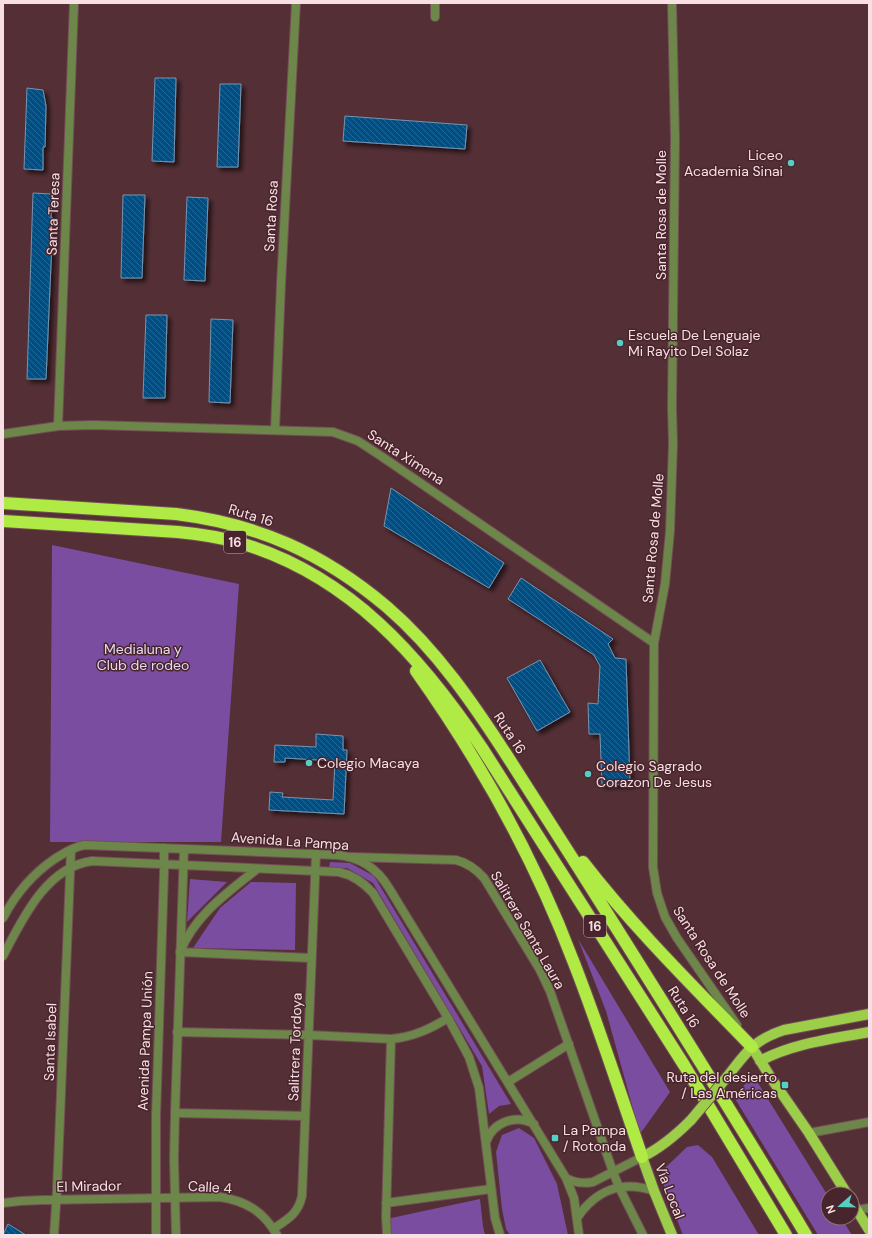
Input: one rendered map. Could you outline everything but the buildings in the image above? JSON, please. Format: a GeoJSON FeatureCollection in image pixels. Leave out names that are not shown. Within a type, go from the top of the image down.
{"type":"FeatureCollection","features":[{"type":"Feature","properties":{"kind":"highway"},"geometry":{"type":"LineString","coordinates":[[3,495],[153,513]]}},
{"type":"Feature","properties":{"kind":"highway","name":"Ruta 16"},"geometry":{"type":"LineString","coordinates":[[3,503],[153,513],[198,517],[221,521],[256,531],[298,548],[344,575],[388,608],[408,627],[447,670],[486,724],[708,1072],[806,1235]]}},
{"type":"Feature","properties":{"kind":"highway","name":"16"},"geometry":{"type":"LineString","coordinates":[[3,522],[178,532],[224,539],[246,545],[274,555],[313,575],[350,599],[386,629],[422,667],[441,690],[482,748],[680,1059],[786,1235]]}},
{"type":"Feature","properties":{"kind":"highway"},"geometry":{"type":"LineString","coordinates":[[3,529],[60,526]]}},
{"type":"Feature","properties":{"kind":"highway"},"geometry":{"type":"LineString","coordinates":[[386,629],[420,676],[451,723],[508,819],[529,859],[559,925],[576,968],[642,1157]]}},
{"type":"Feature","properties":{"kind":"highway"},"geometry":{"type":"LineString","coordinates":[[539,806],[622,911],[752,1047]]}},
{"type":"Feature","properties":{"kind":"main road"},"geometry":{"type":"LineString","coordinates":[[642,1157],[661,1147],[691,1120],[752,1047],[764,1038],[784,1030],[869,1014]]}},
{"type":"Feature","properties":{"kind":"main road"},"geometry":{"type":"LineString","coordinates":[[760,1061],[773,1054],[794,1047],[869,1032]]}},
{"type":"Feature","properties":{"kind":"main road"},"geometry":{"type":"LineString","coordinates":[[752,1047],[842,1186]]}},
{"type":"Feature","properties":{"kind":"main road","name":"Vía Local"},"geometry":{"type":"LineString","coordinates":[[642,1157],[672,1235]]}},
{"type":"Feature","properties":{"kind":"main road"},"geometry":{"type":"LineString","coordinates":[[860,1216],[869,1230]]}},
{"type":"Feature","properties":{"kind":"street","name":"Santa Teresa"},"geometry":{"type":"LineString","coordinates":[[58,426],[74,3]]}},
{"type":"Feature","properties":{"kind":"street","name":"Santa Rosa"},"geometry":{"type":"LineString","coordinates":[[275,430],[296,3]]}},
{"type":"Feature","properties":{"kind":"street"},"geometry":{"type":"LineString","coordinates":[[435,3],[435,17]]}},
{"type":"Feature","properties":{"kind":"street","name":"Santa Rosa de Molle"},"geometry":{"type":"LineString","coordinates":[[672,3],[674,138],[673,444],[670,531],[665,584],[654,643],[653,867],[657,893],[665,917],[674,933],[752,1047]]}},
{"type":"Feature","properties":{"kind":"street","name":"Santa Ximena"},"geometry":{"type":"LineString","coordinates":[[3,434],[58,426],[93,425],[333,432],[358,441],[452,503],[654,643]]}},
{"type":"Feature","properties":{"kind":"street","name":"Avenida La Pampa"},"geometry":{"type":"LineString","coordinates":[[3,918],[19,891],[34,875],[52,861],[80,846],[184,848],[337,855],[351,857],[369,866],[385,880],[566,1178],[574,1198],[578,1218],[579,1235]]}},
{"type":"Feature","properties":{"kind":"street","name":"Avenida Pampa Unión"},"geometry":{"type":"LineString","coordinates":[[156,1235],[156,1116],[164,848]]}},
{"type":"Feature","properties":{"kind":"street"},"geometry":{"type":"LineString","coordinates":[[176,1235],[175,1113],[184,848]]}},
{"type":"Feature","properties":{"kind":"street","name":"Santa Isabel"},"geometry":{"type":"LineString","coordinates":[[54,1235],[71,850]]}},
{"type":"Feature","properties":{"kind":"street","name":"Salitrera Tordoya"},"geometry":{"type":"LineString","coordinates":[[275,1232],[298,1209],[302,1196],[316,854]]}},
{"type":"Feature","properties":{"kind":"street","name":"Salitrera Santa Laura"},"geometry":{"type":"LineString","coordinates":[[351,857],[450,859],[462,862],[474,868],[484,878],[540,970],[554,1001],[613,1172],[643,1235]]}},
{"type":"Feature","properties":{"kind":"street","name":"Avenida La Pampa"},"geometry":{"type":"LineString","coordinates":[[3,956],[26,913],[48,885],[70,868],[92,861],[339,872],[361,881],[373,893],[448,1018],[462,1042],[475,1072],[479,1088],[495,1218],[500,1235]]}},
{"type":"Feature","properties":{"kind":"street"},"geometry":{"type":"LineString","coordinates":[[180,952],[191,930],[207,911],[257,869]]}},
{"type":"Feature","properties":{"kind":"street"},"geometry":{"type":"LineString","coordinates":[[180,952],[312,958]]}},
{"type":"Feature","properties":{"kind":"street"},"geometry":{"type":"LineString","coordinates":[[177,1032],[308,1035],[391,1039],[419,1034],[448,1018]]}},
{"type":"Feature","properties":{"kind":"street"},"geometry":{"type":"LineString","coordinates":[[388,1235],[386,1204],[391,1039]]}},
{"type":"Feature","properties":{"kind":"street"},"geometry":{"type":"LineString","coordinates":[[508,1082],[569,1044]]}},
{"type":"Feature","properties":{"kind":"street"},"geometry":{"type":"LineString","coordinates":[[175,1113],[305,1116]]}},
{"type":"Feature","properties":{"kind":"street"},"geometry":{"type":"LineString","coordinates":[[485,1143],[492,1130],[503,1122],[516,1119],[534,1124]]}},
{"type":"Feature","properties":{"kind":"street"},"geometry":{"type":"LineString","coordinates":[[809,1133],[869,1122]]}},
{"type":"Feature","properties":{"kind":"street"},"geometry":{"type":"LineString","coordinates":[[566,1178],[576,1182],[587,1183],[598,1180],[642,1157]]}},
{"type":"Feature","properties":{"kind":"street"},"geometry":{"type":"LineString","coordinates":[[578,1218],[582,1210],[595,1199],[619,1187],[636,1186],[654,1191]]}},
{"type":"Feature","properties":{"kind":"street"},"geometry":{"type":"LineString","coordinates":[[386,1204],[491,1189]]}},
{"type":"Feature","properties":{"kind":"street","name":"Calle 4"},"geometry":{"type":"LineString","coordinates":[[175,1198],[220,1197],[240,1201],[256,1210],[275,1232]]}},
{"type":"Feature","properties":{"kind":"street","name":"El Mirador"},"geometry":{"type":"LineString","coordinates":[[3,1203],[20,1201],[175,1198]]}},
{"type":"Feature","properties":{"kind":"green space","name":"Medialuna y Club de rodeo"},"geometry":{"type":"Polygon","coordinates":[[[52,545],[239,584],[221,842],[50,842],[52,545]]]}},
{"type":"Feature","properties":{"kind":"green space"},"geometry":{"type":"Polygon","coordinates":[[[330,862],[350,863],[374,876],[511,1104],[499,1106],[489,1114],[482,1066],[373,883],[347,868],[329,868],[330,862]]]}},
{"type":"Feature","properties":{"kind":"green space"},"geometry":{"type":"Polygon","coordinates":[[[190,879],[227,882],[187,922],[190,879]]]}},
{"type":"Feature","properties":{"kind":"green space"},"geometry":{"type":"Polygon","coordinates":[[[251,882],[296,883],[295,950],[193,948],[220,908],[251,882]]]}},
{"type":"Feature","properties":{"kind":"green space"},"geometry":{"type":"Polygon","coordinates":[[[578,939],[670,1092],[640,1134],[606,1011],[578,939]]]}},
{"type":"Feature","properties":{"kind":"green space"},"geometry":{"type":"Polygon","coordinates":[[[753,1075],[822,1186],[820,1186],[820,1226],[846,1226],[852,1235],[818,1235],[734,1097],[753,1075]]]}},
{"type":"Feature","properties":{"kind":"green space"},"geometry":{"type":"Polygon","coordinates":[[[519,1128],[534,1138],[557,1184],[568,1235],[510,1235],[506,1229],[502,1209],[496,1152],[502,1135],[519,1128]]]}},
{"type":"Feature","properties":{"kind":"green space"},"geometry":{"type":"Polygon","coordinates":[[[698,1145],[712,1157],[759,1235],[683,1235],[661,1178],[665,1168],[687,1147],[698,1145]]]}},
{"type":"Feature","properties":{"kind":"green space"},"geometry":{"type":"Polygon","coordinates":[[[480,1199],[485,1235],[390,1235],[391,1218],[480,1199]]]}},
{"type":"Feature","properties":{"kind":"place","name":"Liceo Academia Sinai"},"geometry":{"type":"Point","coordinates":[791,163]}},
{"type":"Feature","properties":{"kind":"place","name":"Escuela De Lenguaje Mi Rayito Del Solaz"},"geometry":{"type":"Point","coordinates":[620,343]}},
{"type":"Feature","properties":{"kind":"place","name":"Colegio Macaya"},"geometry":{"type":"Point","coordinates":[309,763]}},
{"type":"Feature","properties":{"kind":"place","name":"Colegio Sagrado Corazon De Jesus"},"geometry":{"type":"Point","coordinates":[588,774]}},
{"type":"Feature","properties":{"kind":"place","name":"Ruta del desierto / Las Américas"},"geometry":{"type":"Point","coordinates":[785,1085]}},
{"type":"Feature","properties":{"kind":"place","name":"La Pampa / Rotonda"},"geometry":{"type":"Point","coordinates":[555,1138]}}]}
